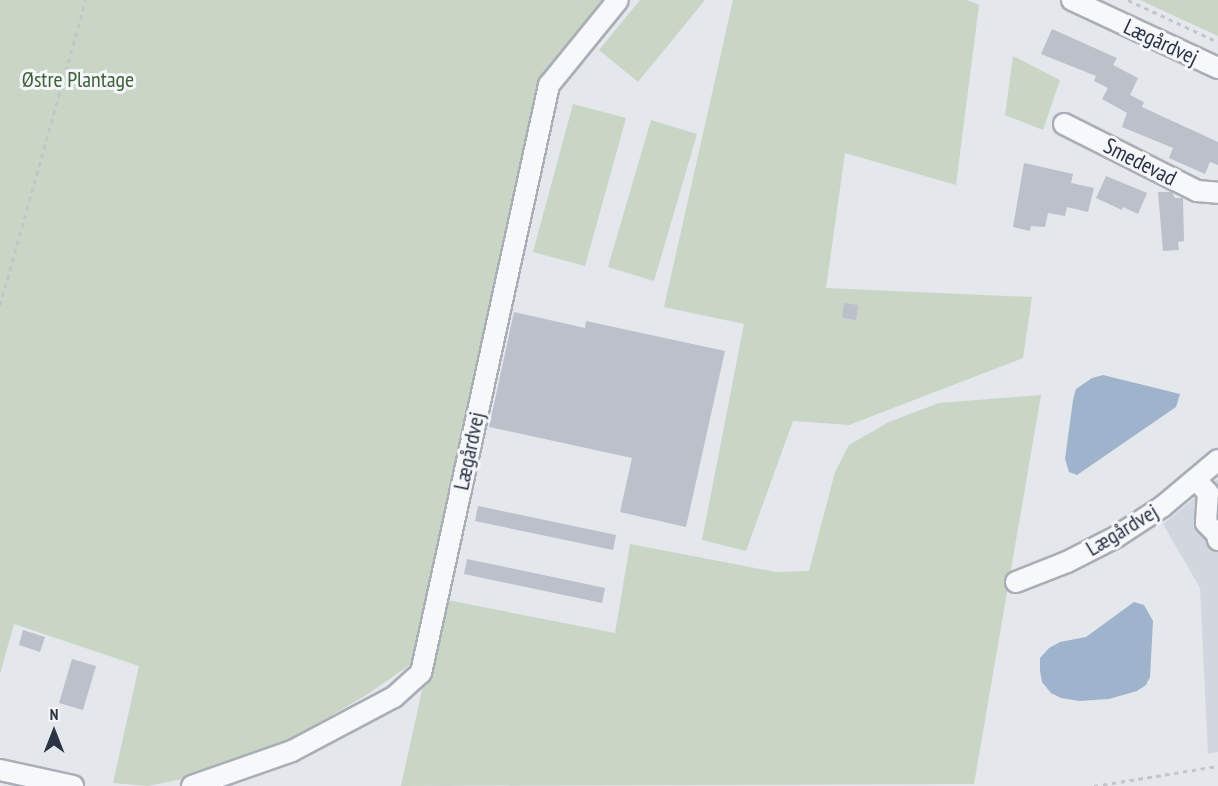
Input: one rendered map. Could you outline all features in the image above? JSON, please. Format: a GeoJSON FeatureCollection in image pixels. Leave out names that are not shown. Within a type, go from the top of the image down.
{"type":"FeatureCollection","features":[{"type":"Feature","properties":{"kind":"street","name":"Lægårdvej"},"geometry":{"type":"LineString","coordinates":[[192,786],[292,751],[394,697],[421,673],[549,85],[618,0]]}},
{"type":"Feature","properties":{"kind":"street","name":"Lægårdvej"},"geometry":{"type":"LineString","coordinates":[[1072,0],[1218,68]]}},
{"type":"Feature","properties":{"kind":"street","name":"Smedevad"},"geometry":{"type":"LineString","coordinates":[[1064,124],[1197,191],[1218,193]]}},
{"type":"Feature","properties":{"kind":"street","name":"Lægårdvej"},"geometry":{"type":"LineString","coordinates":[[1016,582],[1067,562],[1116,537],[1161,507],[1218,460]]}},
{"type":"Feature","properties":{"kind":"street"},"geometry":{"type":"LineString","coordinates":[[1196,480],[1208,494],[1206,524],[1217,534],[1218,540]]}},
{"type":"Feature","properties":{"kind":"street"},"geometry":{"type":"LineString","coordinates":[[0,770],[73,786]]}},
{"type":"Feature","properties":{"kind":"path"},"geometry":{"type":"LineString","coordinates":[[0,305],[86,0]]}},
{"type":"Feature","properties":{"kind":"path"},"geometry":{"type":"LineString","coordinates":[[1128,0],[1218,42]]}},
{"type":"Feature","properties":{"kind":"path"},"geometry":{"type":"LineString","coordinates":[[1094,786],[1218,766]]}},
{"type":"Feature","properties":{"kind":"shaded area"},"geometry":{"type":"Polygon","coordinates":[[[1218,479],[1218,752],[1208,754],[1200,588],[1163,524],[1218,479]]]}},
{"type":"Feature","properties":{"kind":"green space","name":"Østre Plantage"},"geometry":{"type":"Polygon","coordinates":[[[0,0],[603,0],[552,61],[414,662],[368,694],[284,743],[187,778],[148,786],[113,783],[139,666],[14,624],[0,674],[0,0]]]}},
{"type":"Feature","properties":{"kind":"green space"},"geometry":{"type":"Polygon","coordinates":[[[640,0],[705,0],[638,82],[599,50],[640,0]]]}},
{"type":"Feature","properties":{"kind":"green space"},"geometry":{"type":"Polygon","coordinates":[[[733,0],[967,0],[979,5],[956,185],[845,153],[826,288],[1032,297],[1023,358],[849,425],[793,421],[746,551],[702,540],[744,324],[664,307],[733,0]]]}},
{"type":"Feature","properties":{"kind":"green space"},"geometry":{"type":"Polygon","coordinates":[[[1140,0],[1218,0],[1218,36],[1140,0]]]}},
{"type":"Feature","properties":{"kind":"green space"},"geometry":{"type":"Polygon","coordinates":[[[1013,56],[1060,80],[1043,130],[1005,115],[1013,56]]]}},
{"type":"Feature","properties":{"kind":"green space"},"geometry":{"type":"Polygon","coordinates":[[[573,104],[626,118],[585,266],[533,252],[573,104]]]}},
{"type":"Feature","properties":{"kind":"green space"},"geometry":{"type":"Polygon","coordinates":[[[651,120],[697,134],[654,281],[608,267],[651,120]]]}},
{"type":"Feature","properties":{"kind":"green space"},"geometry":{"type":"Polygon","coordinates":[[[1041,395],[974,784],[401,786],[442,599],[615,633],[630,544],[776,572],[809,571],[835,472],[849,445],[889,422],[939,403],[1041,395]]]}},
{"type":"Feature","properties":{"kind":"water"},"geometry":{"type":"Polygon","coordinates":[[[1103,375],[1180,394],[1176,407],[1077,475],[1069,472],[1065,459],[1073,400],[1076,389],[1092,378],[1103,375]]]}},
{"type":"Feature","properties":{"kind":"water"},"geometry":{"type":"Polygon","coordinates":[[[1134,602],[1144,605],[1153,621],[1150,677],[1146,685],[1137,691],[1109,699],[1080,701],[1061,698],[1051,693],[1042,682],[1040,671],[1040,658],[1049,648],[1060,642],[1086,637],[1134,602]]]}},
{"type":"Feature","properties":{"kind":"building"},"geometry":{"type":"Polygon","coordinates":[[[1052,29],[1117,58],[1113,65],[1138,78],[1130,95],[1144,102],[1142,107],[1218,142],[1218,165],[1210,162],[1205,174],[1169,158],[1173,148],[1122,127],[1127,113],[1102,99],[1108,88],[1094,81],[1096,76],[1041,54],[1052,29]]]}},
{"type":"Feature","properties":{"kind":"building"},"geometry":{"type":"Polygon","coordinates":[[[1024,163],[1073,174],[1071,183],[1094,188],[1088,212],[1067,207],[1065,216],[1048,213],[1045,227],[1031,226],[1030,231],[1013,227],[1024,163]]]}},
{"type":"Feature","properties":{"kind":"building"},"geometry":{"type":"Polygon","coordinates":[[[1106,176],[1147,193],[1138,214],[1123,207],[1122,210],[1096,198],[1106,176]]]}},
{"type":"Feature","properties":{"kind":"building"},"geometry":{"type":"Polygon","coordinates":[[[1158,192],[1172,192],[1175,198],[1183,198],[1184,241],[1178,242],[1179,250],[1163,251],[1158,192]]]}},
{"type":"Feature","properties":{"kind":"building"},"geometry":{"type":"Polygon","coordinates":[[[844,303],[858,305],[856,320],[842,318],[844,303]]]}},
{"type":"Feature","properties":{"kind":"building"},"geometry":{"type":"Polygon","coordinates":[[[514,312],[585,328],[586,321],[725,351],[686,527],[620,512],[632,458],[489,427],[514,312]]]}},
{"type":"Feature","properties":{"kind":"building"},"geometry":{"type":"Polygon","coordinates":[[[478,506],[616,535],[613,550],[475,521],[478,506]]]}},
{"type":"Feature","properties":{"kind":"building"},"geometry":{"type":"Polygon","coordinates":[[[467,559],[605,588],[602,603],[464,574],[467,559]]]}},
{"type":"Feature","properties":{"kind":"building"},"geometry":{"type":"Polygon","coordinates":[[[23,630],[45,637],[40,652],[19,645],[23,630]]]}},
{"type":"Feature","properties":{"kind":"building"},"geometry":{"type":"Polygon","coordinates":[[[72,659],[96,666],[83,710],[59,703],[72,659]]]}}]}
